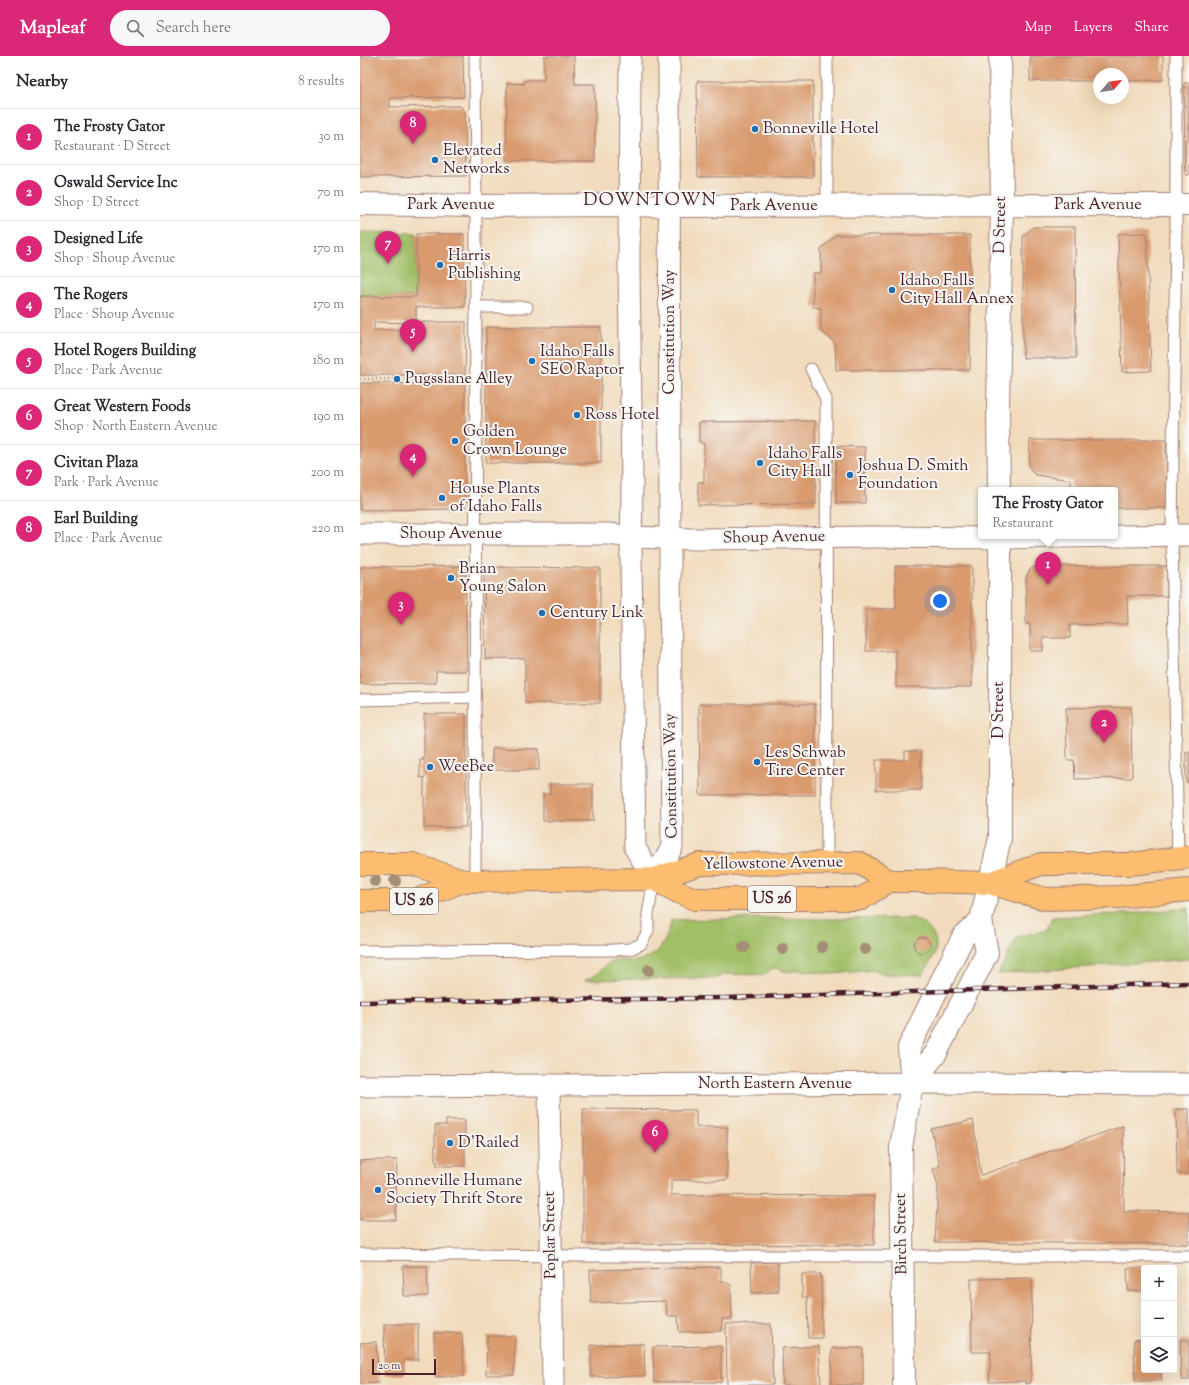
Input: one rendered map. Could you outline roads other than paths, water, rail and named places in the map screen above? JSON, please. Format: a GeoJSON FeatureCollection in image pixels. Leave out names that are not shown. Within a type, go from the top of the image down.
{"type":"FeatureCollection","features":[{"type":"Feature","properties":{"kind":"highway"},"geometry":{"type":"LineString","coordinates":[[989,883],[1041,864],[1131,864],[1184,858]]}},
{"type":"Feature","properties":{"kind":"highway","name":"Yellowstone Avenue"},"geometry":{"type":"LineString","coordinates":[[360,864],[413,864],[469,881],[654,879],[700,864],[860,863],[889,881],[861,899],[695,899],[654,879]]}},
{"type":"Feature","properties":{"kind":"highway","name":"Yellowstone Avenue"},"geometry":{"type":"LineString","coordinates":[[360,900],[414,901],[469,881]]}},
{"type":"Feature","properties":{"kind":"highway"},"geometry":{"type":"LineString","coordinates":[[889,881],[989,883],[1046,899],[1118,897],[1189,890]]}},
{"type":"Feature","properties":{"kind":"street"},"geometry":{"type":"LineString","coordinates":[[630,56],[629,266],[635,848],[654,879]]}},
{"type":"Feature","properties":{"kind":"street","name":"Constitution Way"},"geometry":{"type":"LineString","coordinates":[[654,879],[672,847],[670,538],[670,56]]}},
{"type":"Feature","properties":{"kind":"street","name":"D Street"},"geometry":{"type":"LineString","coordinates":[[999,487],[998,406],[1002,204],[1000,56]]}},
{"type":"Feature","properties":{"kind":"street","name":"Park Avenue"},"geometry":{"type":"LineString","coordinates":[[360,204],[476,206],[1002,204],[1182,205]]}},
{"type":"Feature","properties":{"kind":"street","name":"Shoup Avenue"},"geometry":{"type":"LineString","coordinates":[[360,534],[605,534],[670,538],[978,537]]}},
{"type":"Feature","properties":{"kind":"street","name":"Shoup Avenue"},"geometry":{"type":"LineString","coordinates":[[1118,536],[1181,535]]}},
{"type":"Feature","properties":{"kind":"street","name":"D Street"},"geometry":{"type":"LineString","coordinates":[[989,883],[1000,838],[1000,539]]}},
{"type":"Feature","properties":{"kind":"street","name":"Birch Street"},"geometry":{"type":"LineString","coordinates":[[912,1084],[936,1053],[987,954],[981,920],[989,883]]}},
{"type":"Feature","properties":{"kind":"street","name":"Birch Street"},"geometry":{"type":"LineString","coordinates":[[904,1385],[901,1147],[912,1084],[909,1047],[963,938],[981,920]]}},
{"type":"Feature","properties":{"kind":"street","name":"North Eastern Avenue"},"geometry":{"type":"LineString","coordinates":[[360,1086],[1189,1084]]}},
{"type":"Feature","properties":{"kind":"street","name":"Poplar Street"},"geometry":{"type":"LineString","coordinates":[[549,1085],[553,1385]]}},
{"type":"Feature","properties":{"kind":"lane"},"geometry":{"type":"LineString","coordinates":[[469,881],[475,697],[475,56]]}},
{"type":"Feature","properties":{"kind":"lane"},"geometry":{"type":"LineString","coordinates":[[827,56],[827,205]]}},
{"type":"Feature","properties":{"kind":"lane"},"geometry":{"type":"LineString","coordinates":[[1176,56],[1182,205],[1181,535],[1184,858]]}},
{"type":"Feature","properties":{"kind":"lane"},"geometry":{"type":"LineString","coordinates":[[476,307],[527,307]]}},
{"type":"Feature","properties":{"kind":"lane"},"geometry":{"type":"LineString","coordinates":[[811,369],[826,398],[827,864]]}},
{"type":"Feature","properties":{"kind":"lane"},"geometry":{"type":"LineString","coordinates":[[360,700],[475,697]]}},
{"type":"Feature","properties":{"kind":"lane"},"geometry":{"type":"LineString","coordinates":[[360,951],[630,949],[641,944],[648,931],[648,914],[654,879]]}},
{"type":"Feature","properties":{"kind":"lane"},"geometry":{"type":"LineString","coordinates":[[360,1254],[1189,1256]]}},
{"type":"Feature","properties":{"kind":"railway"},"geometry":{"type":"LineString","coordinates":[[360,1002],[726,998],[1189,983]]}},
{"type":"Feature","properties":{"kind":"place","name":"Bonneville Hotel"},"geometry":{"type":"Point","coordinates":[755,129]}},
{"type":"Feature","properties":{"kind":"place","name":"Earl Building"},"geometry":{"type":"Point","coordinates":[413,144]}},
{"type":"Feature","properties":{"kind":"place","name":"Elevated Networks"},"geometry":{"type":"Point","coordinates":[435,160]}},
{"type":"Feature","properties":{"kind":"place","name":"Civitan Plaza"},"geometry":{"type":"Point","coordinates":[388,264]}},
{"type":"Feature","properties":{"kind":"place","name":"Harris Publishing"},"geometry":{"type":"Point","coordinates":[440,265]}},
{"type":"Feature","properties":{"kind":"place","name":"Idaho Falls City Hall Annex"},"geometry":{"type":"Point","coordinates":[892,290]}},
{"type":"Feature","properties":{"kind":"place","name":"Hotel Rogers Building"},"geometry":{"type":"Point","coordinates":[413,352]}},
{"type":"Feature","properties":{"kind":"place","name":"Idaho Falls SEO Raptor"},"geometry":{"type":"Point","coordinates":[532,361]}},
{"type":"Feature","properties":{"kind":"place","name":"Pugsslane Alley"},"geometry":{"type":"Point","coordinates":[397,379]}},
{"type":"Feature","properties":{"kind":"place","name":"Ross Hotel"},"geometry":{"type":"Point","coordinates":[577,415]}},
{"type":"Feature","properties":{"kind":"place","name":"Golden Crown Lounge"},"geometry":{"type":"Point","coordinates":[455,441]}},
{"type":"Feature","properties":{"kind":"place","name":"Idaho Falls City Hall"},"geometry":{"type":"Point","coordinates":[760,463]}},
{"type":"Feature","properties":{"kind":"place","name":"Joshua D. Smith Foundation"},"geometry":{"type":"Point","coordinates":[850,475]}},
{"type":"Feature","properties":{"kind":"place","name":"The Rogers"},"geometry":{"type":"Point","coordinates":[413,477]}},
{"type":"Feature","properties":{"kind":"place","name":"House Plants of Idaho Falls"},"geometry":{"type":"Point","coordinates":[442,498]}},
{"type":"Feature","properties":{"kind":"place","name":"Brian Young Salon"},"geometry":{"type":"Point","coordinates":[451,578]}},
{"type":"Feature","properties":{"kind":"place","name":"The Frosty Gator"},"geometry":{"type":"Point","coordinates":[1048,585]}},
{"type":"Feature","properties":{"kind":"place","name":"Century Link"},"geometry":{"type":"Point","coordinates":[542,613]}},
{"type":"Feature","properties":{"kind":"place","name":"Designed Life"},"geometry":{"type":"Point","coordinates":[401,625]}},
{"type":"Feature","properties":{"kind":"place","name":"Oswald Service Inc"},"geometry":{"type":"Point","coordinates":[1104,743]}},
{"type":"Feature","properties":{"kind":"place","name":"Les Schwab Tire Center"},"geometry":{"type":"Point","coordinates":[757,762]}},
{"type":"Feature","properties":{"kind":"place","name":"WeeBee"},"geometry":{"type":"Point","coordinates":[430,767]}},
{"type":"Feature","properties":{"kind":"place","name":"D'Railed"},"geometry":{"type":"Point","coordinates":[450,1143]}},
{"type":"Feature","properties":{"kind":"place","name":"Great Western Foods"},"geometry":{"type":"Point","coordinates":[655,1153]}},
{"type":"Feature","properties":{"kind":"place","name":"Bonneville Humane Society Thrift Store"},"geometry":{"type":"Point","coordinates":[378,1190]}},
{"type":"Feature","properties":{"kind":"district","name":"DOWNTOWN"},"geometry":{"type":"Point","coordinates":[650,201]}}]}
